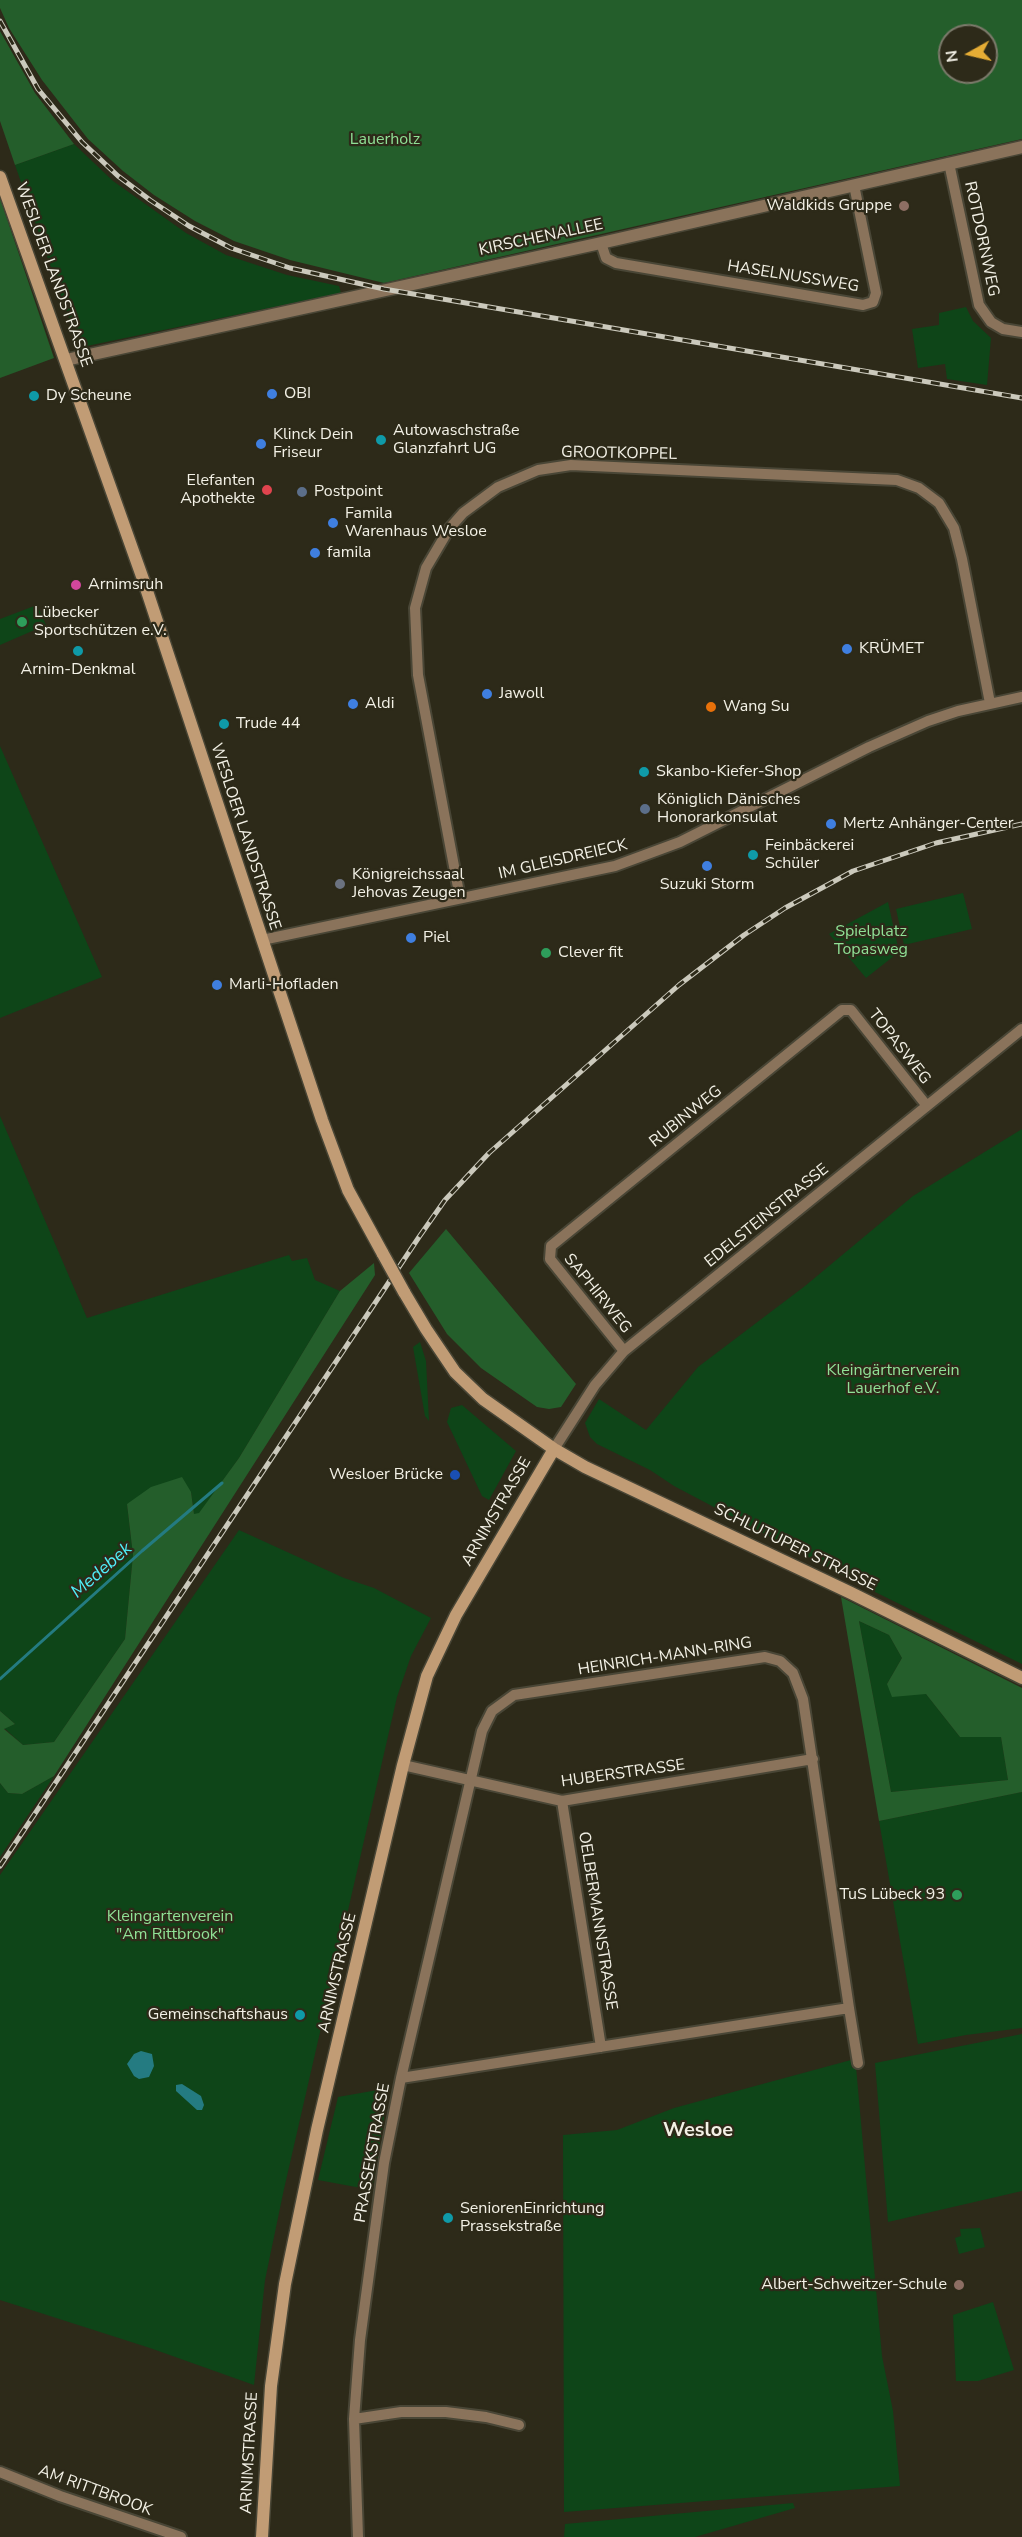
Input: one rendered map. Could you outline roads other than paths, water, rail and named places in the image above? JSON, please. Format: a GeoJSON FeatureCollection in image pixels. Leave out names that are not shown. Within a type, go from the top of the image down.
{"type":"FeatureCollection","features":[{"type":"Feature","properties":{"kind":"main road","name":"WESLOER LANDSTRASSE"},"geometry":{"type":"LineString","coordinates":[[0,177],[144,582],[312,1090],[348,1190],[404,1292],[455,1371],[483,1399],[554,1449]]}},
{"type":"Feature","properties":{"kind":"main road","name":"SCHLUTUPER STRASSE"},"geometry":{"type":"LineString","coordinates":[[554,1449],[585,1467],[851,1593],[1022,1678]]}},
{"type":"Feature","properties":{"kind":"main road","name":"ARNIMSTRASSE"},"geometry":{"type":"LineString","coordinates":[[262,2537],[271,2386],[285,2284],[312,2153],[403,1765],[427,1676],[456,1615],[554,1449]]}},
{"type":"Feature","properties":{"kind":"street","name":"KIRSCHENALLEE"},"geometry":{"type":"LineString","coordinates":[[66,360],[601,243],[1022,147]]}},
{"type":"Feature","properties":{"kind":"street","name":"ROTDORNWEG"},"geometry":{"type":"LineString","coordinates":[[949,163],[979,305],[991,322],[1003,329],[1022,332]]}},
{"type":"Feature","properties":{"kind":"street","name":"HASELNUSSWEG"},"geometry":{"type":"LineString","coordinates":[[601,243],[606,258],[616,263],[863,304],[873,302],[876,293],[854,185]]}},
{"type":"Feature","properties":{"kind":"street","name":"GROOTKOPPEL"},"geometry":{"type":"LineString","coordinates":[[460,898],[418,675],[415,608],[426,568],[449,529],[463,513],[498,487],[538,470],[571,465],[897,480],[919,488],[939,503],[954,528],[990,703]]}},
{"type":"Feature","properties":{"kind":"street","name":"IM GLEISDREIECK"},"geometry":{"type":"LineString","coordinates":[[262,940],[592,872],[658,852],[887,738],[928,721],[990,703],[1022,697]]}},
{"type":"Feature","properties":{"kind":"street","name":"TOPASWEG"},"geometry":{"type":"LineString","coordinates":[[847,1009],[851,1010],[927,1106]]}},
{"type":"Feature","properties":{"kind":"street","name":"RUBINWEG"},"geometry":{"type":"LineString","coordinates":[[549,1254],[551,1246],[842,1010],[847,1009]]}},
{"type":"Feature","properties":{"kind":"street","name":"EDELSTEINSTRASSE"},"geometry":{"type":"LineString","coordinates":[[554,1449],[595,1385],[624,1351],[1022,1029]]}},
{"type":"Feature","properties":{"kind":"street","name":"SAPHIRWEG"},"geometry":{"type":"LineString","coordinates":[[549,1254],[550,1259],[624,1351]]}},
{"type":"Feature","properties":{"kind":"street","name":"HEINRICH-MANN-RING"},"geometry":{"type":"LineString","coordinates":[[471,1782],[482,1731],[492,1712],[514,1695],[765,1657],[780,1661],[794,1673],[800,1685],[858,2063]]}},
{"type":"Feature","properties":{"kind":"street","name":"HUBERSTRASSE"},"geometry":{"type":"LineString","coordinates":[[403,1765],[562,1801],[813,1759]]}},
{"type":"Feature","properties":{"kind":"street","name":"PRASSEKSTRASSE"},"geometry":{"type":"LineString","coordinates":[[358,2537],[354,2419],[360,2340],[384,2163],[401,2078],[471,1782]]}},
{"type":"Feature","properties":{"kind":"street","name":"OELBERMANNSTRASSE"},"geometry":{"type":"LineString","coordinates":[[562,1801],[601,2047]]}},
{"type":"Feature","properties":{"kind":"street"},"geometry":{"type":"LineString","coordinates":[[401,2078],[849,2008]]}},
{"type":"Feature","properties":{"kind":"street"},"geometry":{"type":"LineString","coordinates":[[354,2419],[402,2412],[446,2412],[486,2416],[519,2425]]}},
{"type":"Feature","properties":{"kind":"street","name":"AM RITTBROOK"},"geometry":{"type":"LineString","coordinates":[[0,2472],[60,2496],[181,2537]]}},
{"type":"Feature","properties":{"kind":"water"},"geometry":{"type":"Polygon","coordinates":[[[141,2051],[152,2054],[154,2066],[149,2077],[139,2079],[134,2076],[127,2064],[134,2054],[141,2051]]]}},
{"type":"Feature","properties":{"kind":"water"},"geometry":{"type":"Polygon","coordinates":[[[182,2084],[201,2096],[204,2105],[202,2110],[197,2110],[176,2091],[176,2085],[182,2084]]]}},
{"type":"Feature","properties":{"kind":"waterway","name":"Medebek"},"geometry":{"type":"LineString","coordinates":[[0,1679],[142,1551],[222,1483]]}},
{"type":"Feature","properties":{"kind":"railway"},"geometry":{"type":"LineString","coordinates":[[0,21],[38,89],[82,142],[118,176],[150,200],[189,226],[231,248],[290,268],[384,289],[1022,398]]}},
{"type":"Feature","properties":{"kind":"railway"},"geometry":{"type":"LineString","coordinates":[[0,1866],[419,1237],[445,1200],[489,1153],[679,985],[744,935],[785,908],[853,871],[936,843],[1022,824]]}},
{"type":"Feature","properties":{"kind":"place","name":"Waldkids Gruppe"},"geometry":{"type":"Point","coordinates":[904,206]}},
{"type":"Feature","properties":{"kind":"place","name":"OBI"},"geometry":{"type":"Point","coordinates":[272,394]}},
{"type":"Feature","properties":{"kind":"place","name":"Dy Scheune"},"geometry":{"type":"Point","coordinates":[34,396]}},
{"type":"Feature","properties":{"kind":"place","name":"Autowaschstraße Glanzfahrt UG"},"geometry":{"type":"Point","coordinates":[381,440]}},
{"type":"Feature","properties":{"kind":"place","name":"Klinck Dein Friseur"},"geometry":{"type":"Point","coordinates":[261,444]}},
{"type":"Feature","properties":{"kind":"place","name":"Elefanten Apothekte"},"geometry":{"type":"Point","coordinates":[267,490]}},
{"type":"Feature","properties":{"kind":"place","name":"Postpoint"},"geometry":{"type":"Point","coordinates":[302,492]}},
{"type":"Feature","properties":{"kind":"place","name":"Famila Warenhaus Wesloe"},"geometry":{"type":"Point","coordinates":[333,523]}},
{"type":"Feature","properties":{"kind":"place","name":"famila"},"geometry":{"type":"Point","coordinates":[315,553]}},
{"type":"Feature","properties":{"kind":"place","name":"Arnimsruh"},"geometry":{"type":"Point","coordinates":[76,585]}},
{"type":"Feature","properties":{"kind":"place","name":"Lübecker Sportschützen e.V."},"geometry":{"type":"Point","coordinates":[22,622]}},
{"type":"Feature","properties":{"kind":"place","name":"KRÜMET"},"geometry":{"type":"Point","coordinates":[847,649]}},
{"type":"Feature","properties":{"kind":"place","name":"Arnim-Denkmal"},"geometry":{"type":"Point","coordinates":[78,651]}},
{"type":"Feature","properties":{"kind":"place","name":"Jawoll"},"geometry":{"type":"Point","coordinates":[487,694]}},
{"type":"Feature","properties":{"kind":"place","name":"Aldi"},"geometry":{"type":"Point","coordinates":[353,704]}},
{"type":"Feature","properties":{"kind":"place","name":"Wang Su"},"geometry":{"type":"Point","coordinates":[711,707]}},
{"type":"Feature","properties":{"kind":"place","name":"Trude 44"},"geometry":{"type":"Point","coordinates":[224,724]}},
{"type":"Feature","properties":{"kind":"place","name":"Skanbo-Kiefer-Shop"},"geometry":{"type":"Point","coordinates":[644,772]}},
{"type":"Feature","properties":{"kind":"place","name":"Königlich Dänisches Honorarkonsulat"},"geometry":{"type":"Point","coordinates":[645,809]}},
{"type":"Feature","properties":{"kind":"place","name":"Mertz Anhänger-Center"},"geometry":{"type":"Point","coordinates":[831,824]}},
{"type":"Feature","properties":{"kind":"place","name":"Feinbäckerei Schüler"},"geometry":{"type":"Point","coordinates":[753,855]}},
{"type":"Feature","properties":{"kind":"place","name":"Suzuki Storm"},"geometry":{"type":"Point","coordinates":[707,866]}},
{"type":"Feature","properties":{"kind":"place","name":"Königreichssaal Jehovas Zeugen"},"geometry":{"type":"Point","coordinates":[340,884]}},
{"type":"Feature","properties":{"kind":"place","name":"Piel"},"geometry":{"type":"Point","coordinates":[411,938]}},
{"type":"Feature","properties":{"kind":"place","name":"Clever fit"},"geometry":{"type":"Point","coordinates":[546,953]}},
{"type":"Feature","properties":{"kind":"place","name":"Marli-Hofladen"},"geometry":{"type":"Point","coordinates":[217,985]}},
{"type":"Feature","properties":{"kind":"place","name":"Wesloer Brücke"},"geometry":{"type":"Point","coordinates":[455,1475]}},
{"type":"Feature","properties":{"kind":"place","name":"TuS Lübeck 93"},"geometry":{"type":"Point","coordinates":[957,1895]}},
{"type":"Feature","properties":{"kind":"place","name":"Gemeinschaftshaus"},"geometry":{"type":"Point","coordinates":[300,2015]}},
{"type":"Feature","properties":{"kind":"place","name":"SeniorenEinrichtung Prassekstraße"},"geometry":{"type":"Point","coordinates":[448,2218]}},
{"type":"Feature","properties":{"kind":"place","name":"Albert-Schweitzer-Schule"},"geometry":{"type":"Point","coordinates":[959,2285]}},
{"type":"Feature","properties":{"kind":"district","name":"Wesloe"},"geometry":{"type":"Point","coordinates":[698,2131]}},
{"type":"Feature","properties":{"kind":"park label","name":"Lauerholz"},"geometry":{"type":"Point","coordinates":[385,140]}},
{"type":"Feature","properties":{"kind":"park label","name":"Spielplatz Topasweg"},"geometry":{"type":"Point","coordinates":[871,941]}},
{"type":"Feature","properties":{"kind":"park label","name":"Kleingärtnerverein Lauerhof e.V."},"geometry":{"type":"Point","coordinates":[893,1380]}},
{"type":"Feature","properties":{"kind":"park label","name":"Kleingartenverein \"Am Rittbrook\""},"geometry":{"type":"Point","coordinates":[170,1926]}}]}
